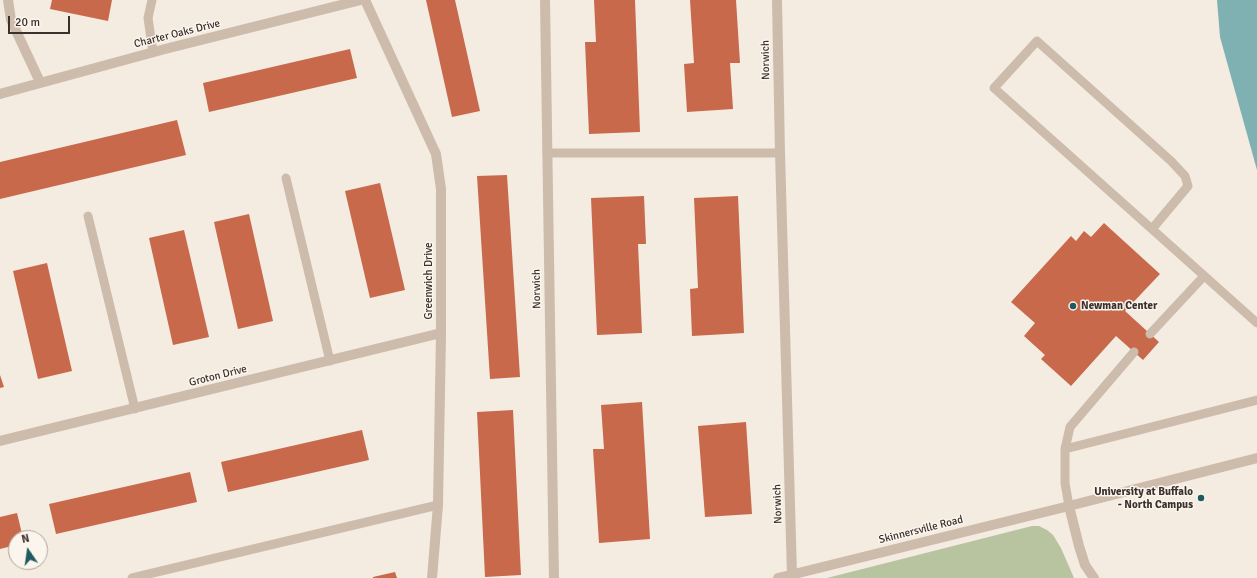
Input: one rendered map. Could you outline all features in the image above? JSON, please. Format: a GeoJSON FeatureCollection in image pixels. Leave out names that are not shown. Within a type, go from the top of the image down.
{"type":"FeatureCollection","features":[{"type":"Feature","properties":{"kind":"street"},"geometry":{"type":"LineString","coordinates":[[8,0],[11,20],[40,82]]}},
{"type":"Feature","properties":{"kind":"street","name":"Charter Oaks Drive"},"geometry":{"type":"LineString","coordinates":[[0,94],[154,52],[361,0]]}},
{"type":"Feature","properties":{"kind":"street","name":"Greenwich Drive"},"geometry":{"type":"LineString","coordinates":[[365,0],[436,154],[441,189],[441,334],[438,505],[432,578]]}},
{"type":"Feature","properties":{"kind":"street","name":"Norwich"},"geometry":{"type":"LineString","coordinates":[[545,0],[554,578]]}},
{"type":"Feature","properties":{"kind":"street","name":"Norwich"},"geometry":{"type":"LineString","coordinates":[[777,0],[792,575]]}},
{"type":"Feature","properties":{"kind":"street","name":"Groton Drive"},"geometry":{"type":"LineString","coordinates":[[0,441],[441,334]]}},
{"type":"Feature","properties":{"kind":"street","name":"Skinnersville Road"},"geometry":{"type":"LineString","coordinates":[[778,578],[1257,458]]}},
{"type":"Feature","properties":{"kind":"street"},"geometry":{"type":"LineString","coordinates":[[1069,506],[1085,565],[1094,578]]}},
{"type":"Feature","properties":{"kind":"lane"},"geometry":{"type":"LineString","coordinates":[[152,0],[148,18],[154,52]]}},
{"type":"Feature","properties":{"kind":"lane"},"geometry":{"type":"LineString","coordinates":[[1152,229],[1188,186],[1185,176],[1171,161],[1037,41],[994,88],[1257,323]]}},
{"type":"Feature","properties":{"kind":"lane"},"geometry":{"type":"LineString","coordinates":[[547,154],[780,153]]}},
{"type":"Feature","properties":{"kind":"lane"},"geometry":{"type":"LineString","coordinates":[[286,178],[330,360]]}},
{"type":"Feature","properties":{"kind":"lane"},"geometry":{"type":"LineString","coordinates":[[88,216],[135,409]]}},
{"type":"Feature","properties":{"kind":"lane"},"geometry":{"type":"LineString","coordinates":[[1150,334],[1204,276]]}},
{"type":"Feature","properties":{"kind":"lane"},"geometry":{"type":"LineString","coordinates":[[1069,506],[1065,483],[1065,449],[1070,428],[1134,352]]}},
{"type":"Feature","properties":{"kind":"lane"},"geometry":{"type":"LineString","coordinates":[[1065,449],[1257,400]]}},
{"type":"Feature","properties":{"kind":"lane"},"geometry":{"type":"LineString","coordinates":[[132,578],[438,505]]}},
{"type":"Feature","properties":{"kind":"green space"},"geometry":{"type":"Polygon","coordinates":[[[1032,526],[1039,526],[1053,535],[1061,548],[1074,578],[827,578],[1032,526]]]}},
{"type":"Feature","properties":{"kind":"water"},"geometry":{"type":"Polygon","coordinates":[[[1217,0],[1257,0],[1257,170],[1220,37],[1217,0]]]}},
{"type":"Feature","properties":{"kind":"building"},"geometry":{"type":"Polygon","coordinates":[[[52,0],[112,0],[108,21],[50,9],[52,0]]]}},
{"type":"Feature","properties":{"kind":"building"},"geometry":{"type":"Polygon","coordinates":[[[426,0],[455,0],[480,111],[452,117],[426,0]]]}},
{"type":"Feature","properties":{"kind":"building"},"geometry":{"type":"Polygon","coordinates":[[[594,0],[635,0],[640,132],[589,134],[585,42],[596,42],[594,0]]]}},
{"type":"Feature","properties":{"kind":"building"},"geometry":{"type":"Polygon","coordinates":[[[690,0],[736,0],[740,63],[730,63],[733,109],[687,112],[684,64],[694,63],[690,0]]]}},
{"type":"Feature","properties":{"kind":"building"},"geometry":{"type":"Polygon","coordinates":[[[350,49],[357,78],[209,112],[203,83],[350,49]]]}},
{"type":"Feature","properties":{"kind":"building"},"geometry":{"type":"Polygon","coordinates":[[[177,120],[186,155],[0,199],[0,162],[177,120]]]}},
{"type":"Feature","properties":{"kind":"building"},"geometry":{"type":"Polygon","coordinates":[[[507,175],[520,377],[490,379],[477,176],[507,175]]]}},
{"type":"Feature","properties":{"kind":"building"},"geometry":{"type":"Polygon","coordinates":[[[380,183],[405,290],[370,298],[345,191],[380,183]]]}},
{"type":"Feature","properties":{"kind":"building"},"geometry":{"type":"Polygon","coordinates":[[[644,196],[646,244],[638,244],[642,333],[597,335],[591,198],[644,196]]]}},
{"type":"Feature","properties":{"kind":"building"},"geometry":{"type":"Polygon","coordinates":[[[738,196],[744,333],[692,336],[690,289],[698,288],[694,198],[738,196]]]}},
{"type":"Feature","properties":{"kind":"building"},"geometry":{"type":"Polygon","coordinates":[[[249,214],[273,321],[238,329],[214,222],[249,214]]]}},
{"type":"Feature","properties":{"kind":"building","name":"Newman Center"},"geometry":{"type":"Polygon","coordinates":[[[1104,223],[1160,274],[1125,311],[1159,342],[1143,360],[1116,336],[1071,386],[1041,359],[1045,355],[1024,336],[1035,323],[1011,302],[1071,236],[1076,241],[1084,231],[1091,237],[1104,223]]]}},
{"type":"Feature","properties":{"kind":"building"},"geometry":{"type":"Polygon","coordinates":[[[184,230],[209,337],[173,345],[149,238],[184,230]]]}},
{"type":"Feature","properties":{"kind":"building"},"geometry":{"type":"Polygon","coordinates":[[[47,263],[72,371],[38,379],[13,271],[47,263]]]}},
{"type":"Feature","properties":{"kind":"building"},"geometry":{"type":"Polygon","coordinates":[[[0,375],[4,387],[0,388],[0,375]]]}},
{"type":"Feature","properties":{"kind":"building"},"geometry":{"type":"Polygon","coordinates":[[[642,402],[650,539],[599,543],[593,449],[604,449],[601,405],[642,402]]]}},
{"type":"Feature","properties":{"kind":"building"},"geometry":{"type":"Polygon","coordinates":[[[513,410],[521,575],[485,577],[477,412],[513,410]]]}},
{"type":"Feature","properties":{"kind":"building"},"geometry":{"type":"Polygon","coordinates":[[[746,422],[752,514],[705,517],[698,426],[746,422]]]}},
{"type":"Feature","properties":{"kind":"building"},"geometry":{"type":"Polygon","coordinates":[[[362,430],[369,460],[228,492],[221,462],[362,430]]]}},
{"type":"Feature","properties":{"kind":"building"},"geometry":{"type":"Polygon","coordinates":[[[190,472],[197,502],[56,534],[49,504],[190,472]]]}},
{"type":"Feature","properties":{"kind":"building"},"geometry":{"type":"Polygon","coordinates":[[[17,513],[21,530],[8,530],[8,547],[0,549],[0,517],[17,513]]]}},
{"type":"Feature","properties":{"kind":"building"},"geometry":{"type":"Polygon","coordinates":[[[395,572],[397,578],[373,578],[373,577],[395,572]]]}},
{"type":"Feature","properties":{"kind":"place","name":"Newman Center"},"geometry":{"type":"Point","coordinates":[1073,306]}},
{"type":"Feature","properties":{"kind":"place","name":"University at Buffalo - North Campus"},"geometry":{"type":"Point","coordinates":[1201,498]}}]}
